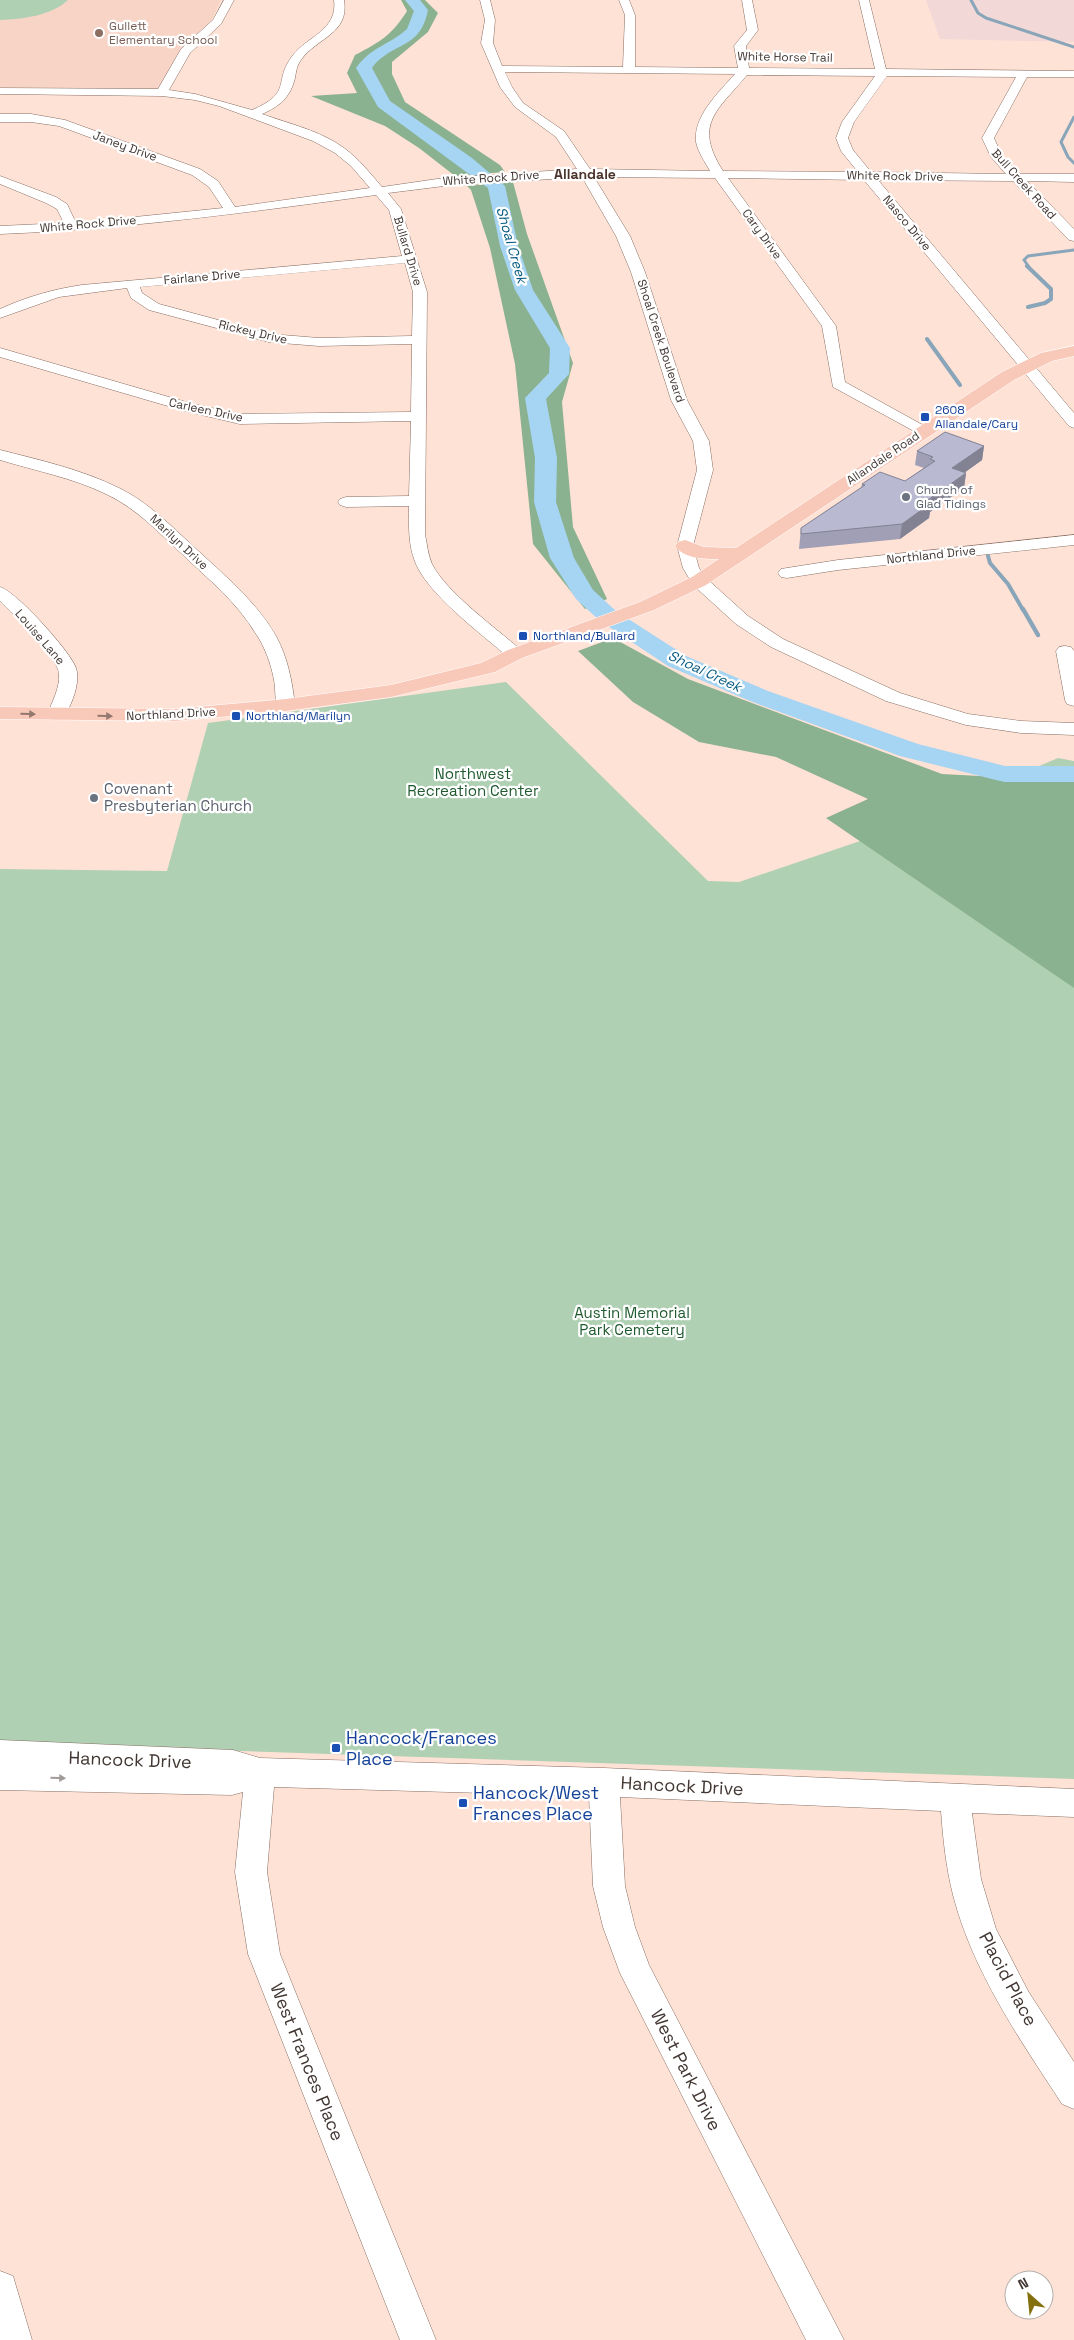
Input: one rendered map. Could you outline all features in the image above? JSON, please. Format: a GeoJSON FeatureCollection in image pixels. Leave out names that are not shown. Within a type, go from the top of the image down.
{"type":"FeatureCollection","features":[{"type":"Feature","properties":{"kind":"main road","name":"Allandale Road"},"geometry":{"type":"LineString","coordinates":[[699,581],[1026,366],[1047,357],[1074,351]]}},
{"type":"Feature","properties":{"kind":"main road"},"geometry":{"type":"LineString","coordinates":[[685,546],[701,553],[741,554]]}},
{"type":"Feature","properties":{"kind":"main road","name":"Northland Drive"},"geometry":{"type":"LineString","coordinates":[[0,696],[60,707],[176,715],[286,698],[391,691],[488,668],[515,654],[590,629],[648,606],[699,581]]}},
{"type":"Feature","properties":{"kind":"main road","name":"Northland Drive"},"geometry":{"type":"LineString","coordinates":[[0,713],[60,707]]}},
{"type":"Feature","properties":{"kind":"street"},"geometry":{"type":"LineString","coordinates":[[162,93],[185,51],[217,22],[229,0]]}},
{"type":"Feature","properties":{"kind":"street"},"geometry":{"type":"LineString","coordinates":[[253,114],[273,105],[282,98],[297,57],[328,32],[338,18],[339,0]]}},
{"type":"Feature","properties":{"kind":"street","name":"Shoal Creek Boulevard"},"geometry":{"type":"LineString","coordinates":[[485,0],[490,20],[487,43],[496,69],[511,96],[531,114],[560,134],[586,172],[631,253],[679,400],[700,442],[705,470],[686,534],[685,546],[691,568],[699,581],[742,620],[777,643],[893,696],[966,719],[1021,727],[1074,729]]}},
{"type":"Feature","properties":{"kind":"street"},"geometry":{"type":"LineString","coordinates":[[624,0],[630,16],[629,69]]}},
{"type":"Feature","properties":{"kind":"street"},"geometry":{"type":"LineString","coordinates":[[744,71],[740,46],[753,30],[747,0]]}},
{"type":"Feature","properties":{"kind":"street"},"geometry":{"type":"LineString","coordinates":[[864,0],[881,72]]}},
{"type":"Feature","properties":{"kind":"street","name":"White Horse Trail"},"geometry":{"type":"LineString","coordinates":[[496,69],[1074,74]]}},
{"type":"Feature","properties":{"kind":"street","name":"Cary Drive"},"geometry":{"type":"LineString","coordinates":[[744,71],[709,115],[703,129],[702,141],[706,153],[718,173],[829,326],[838,384],[923,432]]}},
{"type":"Feature","properties":{"kind":"street","name":"Nasco Drive"},"geometry":{"type":"LineString","coordinates":[[881,72],[881,78],[848,122],[842,138],[847,151],[1074,423]]}},
{"type":"Feature","properties":{"kind":"street","name":"Bull Creek Road"},"geometry":{"type":"LineString","coordinates":[[1024,73],[988,138],[997,157],[1074,237]]}},
{"type":"Feature","properties":{"kind":"street","name":"Bullard Drive"},"geometry":{"type":"LineString","coordinates":[[0,91],[162,93],[195,97],[253,114],[317,138],[339,150],[355,163],[380,190],[395,209],[420,292],[417,534],[425,567],[438,584],[515,654]]}},
{"type":"Feature","properties":{"kind":"street","name":"Janey Drive"},"geometry":{"type":"LineString","coordinates":[[0,118],[39,118],[60,123],[196,172],[210,179],[217,186],[231,211]]}},
{"type":"Feature","properties":{"kind":"street","name":"White Rock Drive"},"geometry":{"type":"LineString","coordinates":[[0,230],[72,227],[231,211],[467,180],[586,172],[1074,178]]}},
{"type":"Feature","properties":{"kind":"street"},"geometry":{"type":"LineString","coordinates":[[0,180],[51,200],[62,208],[68,216],[72,227]]}},
{"type":"Feature","properties":{"kind":"street","name":"Fairlane Drive"},"geometry":{"type":"LineString","coordinates":[[0,314],[20,304],[68,290],[409,259]]}},
{"type":"Feature","properties":{"kind":"street","name":"Rickey Drive"},"geometry":{"type":"LineString","coordinates":[[132,283],[136,295],[154,307],[269,338],[319,342],[419,340]]}},
{"type":"Feature","properties":{"kind":"street","name":"Carleen Drive"},"geometry":{"type":"LineString","coordinates":[[0,352],[190,408],[240,419],[418,416]]}},
{"type":"Feature","properties":{"kind":"street","name":"Marilyn Drive"},"geometry":{"type":"LineString","coordinates":[[0,455],[102,487],[126,498],[147,513],[240,599],[261,624],[275,652],[286,698]]}},
{"type":"Feature","properties":{"kind":"street"},"geometry":{"type":"LineString","coordinates":[[346,502],[417,501]]}},
{"type":"Feature","properties":{"kind":"street","name":"Northland Drive"},"geometry":{"type":"LineString","coordinates":[[787,573],[838,565],[1074,540]]}},
{"type":"Feature","properties":{"kind":"street","name":"Louise Lane"},"geometry":{"type":"LineString","coordinates":[[0,592],[57,653],[67,667],[68,681],[60,707]]}},
{"type":"Feature","properties":{"kind":"street"},"geometry":{"type":"LineString","coordinates":[[1064,651],[1074,700]]}},
{"type":"Feature","properties":{"kind":"street","name":"Hancock Drive"},"geometry":{"type":"LineString","coordinates":[[5,1765],[232,1781],[260,1772],[604,1782],[1074,1803]]}},
{"type":"Feature","properties":{"kind":"street","name":"West Frances Place"},"geometry":{"type":"LineString","coordinates":[[260,1772],[251,1872],[264,1954],[418,2340]]}},
{"type":"Feature","properties":{"kind":"street","name":"West Park Drive"},"geometry":{"type":"LineString","coordinates":[[604,1782],[609,1886],[619,1927],[636,1973],[826,2340]]}},
{"type":"Feature","properties":{"kind":"street","name":"Placid Place"},"geometry":{"type":"LineString","coordinates":[[955,1798],[960,1852],[972,1906],[990,1953],[1019,2006],[1074,2092]]}},
{"type":"Feature","properties":{"kind":"street"},"geometry":{"type":"LineString","coordinates":[[0,2289],[14,2340]]}},
{"type":"Feature","properties":{"kind":"shaded area","name":"Gullett Elementary School"},"geometry":{"type":"Polygon","coordinates":[[[0,0],[221,0],[212,20],[183,46],[159,90],[0,87],[0,0]]]}},
{"type":"Feature","properties":{"kind":"shaded area"},"geometry":{"type":"Polygon","coordinates":[[[926,0],[1074,0],[1074,42],[940,39],[926,0]]]}},
{"type":"Feature","properties":{"kind":"green space"},"geometry":{"type":"Polygon","coordinates":[[[0,0],[68,0],[45,13],[0,20],[0,0]]]}},
{"type":"Feature","properties":{"kind":"green space"},"geometry":{"type":"Polygon","coordinates":[[[401,0],[425,0],[438,13],[428,32],[392,62],[392,74],[405,102],[500,165],[505,172],[455,176],[419,148],[385,126],[311,96],[357,93],[347,73],[355,55],[391,32],[407,11],[401,0]]]}},
{"type":"Feature","properties":{"kind":"green space"},"geometry":{"type":"Polygon","coordinates":[[[513,182],[527,234],[573,363],[562,402],[573,527],[607,599],[585,609],[533,544],[515,364],[490,248],[471,190],[467,186],[513,182]]]}},
{"type":"Feature","properties":{"kind":"green space"},"geometry":{"type":"Polygon","coordinates":[[[613,638],[688,679],[942,774],[1074,781],[1074,988],[826,818],[868,799],[776,757],[699,742],[633,702],[578,651],[613,638]]]}},
{"type":"Feature","properties":{"kind":"green space","name":"Austin Memorial Park Cemetery"},"geometry":{"type":"Polygon","coordinates":[[[506,682],[708,881],[739,882],[872,837],[1058,758],[1074,761],[1074,1779],[0,1743],[0,869],[167,871],[208,723],[506,682]]]}},
{"type":"Feature","properties":{"kind":"building"},"geometry":{"type":"Polygon","coordinates":[[[945,432],[984,446],[952,468],[966,473],[928,500],[931,503],[902,524],[801,534],[801,528],[865,485],[862,484],[880,472],[905,481],[935,461],[930,459],[933,457],[917,451],[945,432]]]}},
{"type":"Feature","properties":{"kind":"waterway","name":"Shoal Creek"},"geometry":{"type":"LineString","coordinates":[[412,0],[421,10],[418,23],[413,32],[406,38],[380,52],[364,68],[384,104],[466,162],[496,186],[509,246],[524,290],[560,348],[559,374],[535,398],[546,458],[545,502],[562,558],[584,594],[608,616],[677,661],[759,696],[909,750],[1005,774],[1074,774]]}},
{"type":"Feature","properties":{"kind":"waterway"},"geometry":{"type":"LineString","coordinates":[[971,0],[978,13],[986,18],[1074,47]]}},
{"type":"Feature","properties":{"kind":"waterway"},"geometry":{"type":"LineString","coordinates":[[1074,117],[1061,142],[1068,157],[1074,163]]}},
{"type":"Feature","properties":{"kind":"waterway"},"geometry":{"type":"LineString","coordinates":[[1029,267],[1024,260],[1028,256],[1074,250]]}},
{"type":"Feature","properties":{"kind":"waterway"},"geometry":{"type":"LineString","coordinates":[[1027,266],[1051,289],[1051,299],[1045,303],[1028,307]]}},
{"type":"Feature","properties":{"kind":"waterway"},"geometry":{"type":"LineString","coordinates":[[927,339],[960,385]]}},
{"type":"Feature","properties":{"kind":"waterway"},"geometry":{"type":"LineString","coordinates":[[988,556],[990,563],[1008,584],[1023,610]]}},
{"type":"Feature","properties":{"kind":"waterway"},"geometry":{"type":"LineString","coordinates":[[1023,609],[1038,635]]}},
{"type":"Feature","properties":{"kind":"place","name":"Gullett Elementary School"},"geometry":{"type":"Point","coordinates":[99,33]}},
{"type":"Feature","properties":{"kind":"place","name":"2608 Allandale/Cary"},"geometry":{"type":"Point","coordinates":[925,417]}},
{"type":"Feature","properties":{"kind":"place","name":"Church of Glad Tidings"},"geometry":{"type":"Point","coordinates":[906,497]}},
{"type":"Feature","properties":{"kind":"place","name":"Northland/Bullard"},"geometry":{"type":"Point","coordinates":[523,636]}},
{"type":"Feature","properties":{"kind":"place","name":"Northland/Marilyn"},"geometry":{"type":"Point","coordinates":[236,716]}},
{"type":"Feature","properties":{"kind":"place","name":"Covenant Presbyterian Church"},"geometry":{"type":"Point","coordinates":[94,798]}},
{"type":"Feature","properties":{"kind":"place","name":"Hancock/Frances Place"},"geometry":{"type":"Point","coordinates":[336,1748]}},
{"type":"Feature","properties":{"kind":"place","name":"Hancock/West Frances Place"},"geometry":{"type":"Point","coordinates":[463,1803]}},
{"type":"Feature","properties":{"kind":"district","name":"Allandale"},"geometry":{"type":"Point","coordinates":[585,174]}},
{"type":"Feature","properties":{"kind":"park label","name":"Northwest Recreation Center"},"geometry":{"type":"Point","coordinates":[473,782]}}]}
